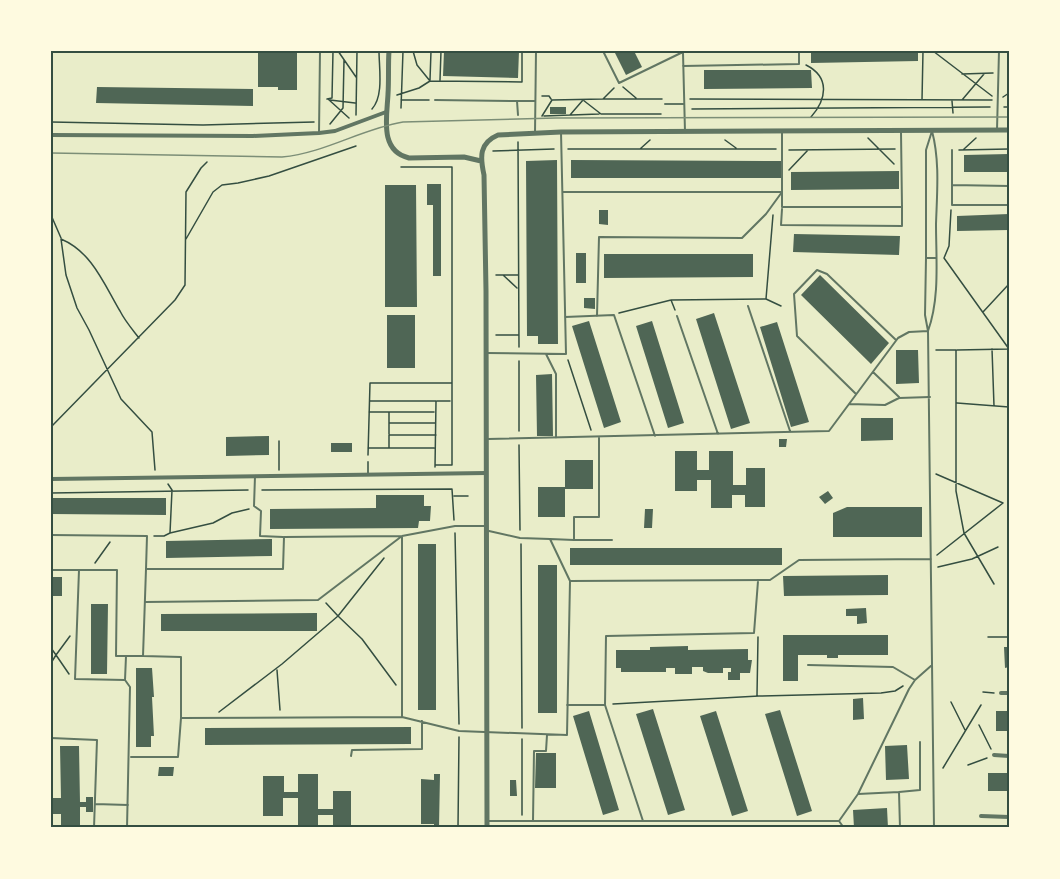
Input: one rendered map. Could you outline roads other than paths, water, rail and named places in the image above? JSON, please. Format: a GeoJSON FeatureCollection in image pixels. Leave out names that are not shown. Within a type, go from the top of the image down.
{"type":"FeatureCollection","features":[{"type":"Feature","properties":{"kind":"street"},"geometry":{"type":"LineString","coordinates":[[389,51],[386,112],[388,140],[391,147],[403,156],[464,157],[480,162]]}},
{"type":"Feature","properties":{"kind":"street"},"geometry":{"type":"LineString","coordinates":[[51,135],[253,136],[319,133],[335,131],[386,112]]}},
{"type":"Feature","properties":{"kind":"street"},"geometry":{"type":"LineString","coordinates":[[487,828],[486,353],[484,175],[480,162],[481,153],[489,139],[498,135],[561,132],[1009,130]]}},
{"type":"Feature","properties":{"kind":"street"},"geometry":{"type":"LineString","coordinates":[[51,479],[486,472]]}},
{"type":"Feature","properties":{"kind":"street"},"geometry":{"type":"LineString","coordinates":[[1000,693],[1009,693]]}},
{"type":"Feature","properties":{"kind":"street"},"geometry":{"type":"LineString","coordinates":[[994,755],[1009,756]]}},
{"type":"Feature","properties":{"kind":"street"},"geometry":{"type":"LineString","coordinates":[[981,816],[1009,817]]}},
{"type":"Feature","properties":{"kind":"lane"},"geometry":{"type":"LineString","coordinates":[[319,133],[320,51]]}},
{"type":"Feature","properties":{"kind":"lane"},"geometry":{"type":"LineString","coordinates":[[535,133],[536,51]]}},
{"type":"Feature","properties":{"kind":"lane"},"geometry":{"type":"LineString","coordinates":[[603,51],[619,83],[683,51],[685,132]]}},
{"type":"Feature","properties":{"kind":"lane"},"geometry":{"type":"LineString","coordinates":[[683,66],[799,64],[799,51]]}},
{"type":"Feature","properties":{"kind":"lane"},"geometry":{"type":"LineString","coordinates":[[997,130],[999,51]]}},
{"type":"Feature","properties":{"kind":"lane"},"geometry":{"type":"LineString","coordinates":[[435,100],[536,101]]}},
{"type":"Feature","properties":{"kind":"lane"},"geometry":{"type":"LineString","coordinates":[[518,101],[518,115]]}},
{"type":"Feature","properties":{"kind":"lane"},"geometry":{"type":"LineString","coordinates":[[665,104],[685,104]]}},
{"type":"Feature","properties":{"kind":"lane"},"geometry":{"type":"LineString","coordinates":[[782,132],[781,225],[902,226],[901,130]]}},
{"type":"Feature","properties":{"kind":"lane"},"geometry":{"type":"LineString","coordinates":[[932,131],[926,150],[925,315],[928,331],[930,397],[934,828]]}},
{"type":"Feature","properties":{"kind":"lane"},"geometry":{"type":"LineString","coordinates":[[928,331],[933,317],[936,258],[937,150],[932,131]]}},
{"type":"Feature","properties":{"kind":"lane"},"geometry":{"type":"LineString","coordinates":[[486,353],[566,354],[561,132]]}},
{"type":"Feature","properties":{"kind":"lane"},"geometry":{"type":"LineString","coordinates":[[952,150],[952,205],[1009,205]]}},
{"type":"Feature","properties":{"kind":"lane"},"geometry":{"type":"LineString","coordinates":[[952,185],[1009,186]]}},
{"type":"Feature","properties":{"kind":"lane"},"geometry":{"type":"LineString","coordinates":[[563,192],[782,192]]}},
{"type":"Feature","properties":{"kind":"lane"},"geometry":{"type":"LineString","coordinates":[[597,316],[599,237],[742,238],[766,214],[782,192]]}},
{"type":"Feature","properties":{"kind":"lane"},"geometry":{"type":"LineString","coordinates":[[782,207],[902,207]]}},
{"type":"Feature","properties":{"kind":"lane"},"geometry":{"type":"LineString","coordinates":[[926,258],[936,258]]}},
{"type":"Feature","properties":{"kind":"lane"},"geometry":{"type":"LineString","coordinates":[[856,394],[797,336],[794,294],[817,270],[827,274],[896,340]]}},
{"type":"Feature","properties":{"kind":"lane"},"geometry":{"type":"LineString","coordinates":[[748,306],[790,431]]}},
{"type":"Feature","properties":{"kind":"lane"},"geometry":{"type":"LineString","coordinates":[[565,317],[614,315],[654,436]]}},
{"type":"Feature","properties":{"kind":"lane"},"geometry":{"type":"LineString","coordinates":[[677,316],[718,434]]}},
{"type":"Feature","properties":{"kind":"lane"},"geometry":{"type":"LineString","coordinates":[[486,440],[829,431],[896,340],[909,332],[928,331]]}},
{"type":"Feature","properties":{"kind":"lane"},"geometry":{"type":"LineString","coordinates":[[546,354],[556,374],[556,438]]}},
{"type":"Feature","properties":{"kind":"lane"},"geometry":{"type":"LineString","coordinates":[[873,372],[899,398]]}},
{"type":"Feature","properties":{"kind":"lane"},"geometry":{"type":"LineString","coordinates":[[849,404],[885,405],[899,398],[930,397]]}},
{"type":"Feature","properties":{"kind":"lane"},"geometry":{"type":"LineString","coordinates":[[574,540],[574,517],[599,517],[599,437]]}},
{"type":"Feature","properties":{"kind":"lane"},"geometry":{"type":"LineString","coordinates":[[368,462],[368,474]]}},
{"type":"Feature","properties":{"kind":"lane"},"geometry":{"type":"LineString","coordinates":[[255,476],[254,506],[261,511],[260,536],[402,536],[455,526],[486,528],[520,538],[612,540]]}},
{"type":"Feature","properties":{"kind":"lane"},"geometry":{"type":"LineString","coordinates":[[51,535],[147,536],[143,656]]}},
{"type":"Feature","properties":{"kind":"lane"},"geometry":{"type":"LineString","coordinates":[[145,602],[318,600],[402,536]]}},
{"type":"Feature","properties":{"kind":"lane"},"geometry":{"type":"LineString","coordinates":[[402,536],[402,717]]}},
{"type":"Feature","properties":{"kind":"lane"},"geometry":{"type":"LineString","coordinates":[[146,569],[283,569],[284,537]]}},
{"type":"Feature","properties":{"kind":"lane"},"geometry":{"type":"LineString","coordinates":[[181,718],[402,717],[459,731],[567,735],[570,581],[550,539]]}},
{"type":"Feature","properties":{"kind":"lane"},"geometry":{"type":"LineString","coordinates":[[570,581],[770,580],[799,560],[931,559]]}},
{"type":"Feature","properties":{"kind":"lane"},"geometry":{"type":"LineString","coordinates":[[51,570],[117,570],[116,656],[182,657],[178,757],[130,757]]}},
{"type":"Feature","properties":{"kind":"lane"},"geometry":{"type":"LineString","coordinates":[[79,570],[75,679],[125,680]]}},
{"type":"Feature","properties":{"kind":"lane"},"geometry":{"type":"LineString","coordinates":[[643,821],[605,705],[606,636],[754,633],[758,580]]}},
{"type":"Feature","properties":{"kind":"lane"},"geometry":{"type":"LineString","coordinates":[[126,656],[125,680],[130,687],[127,828]]}},
{"type":"Feature","properties":{"kind":"lane"},"geometry":{"type":"LineString","coordinates":[[808,664],[893,667],[915,680]]}},
{"type":"Feature","properties":{"kind":"lane"},"geometry":{"type":"LineString","coordinates":[[839,820],[858,794],[915,680],[932,665]]}},
{"type":"Feature","properties":{"kind":"lane"},"geometry":{"type":"LineString","coordinates":[[567,705],[605,705]]}},
{"type":"Feature","properties":{"kind":"lane"},"geometry":{"type":"LineString","coordinates":[[351,756],[352,750],[422,749],[422,721]]}},
{"type":"Feature","properties":{"kind":"lane"},"geometry":{"type":"LineString","coordinates":[[533,821],[534,751],[546,751],[547,734]]}},
{"type":"Feature","properties":{"kind":"lane"},"geometry":{"type":"LineString","coordinates":[[51,738],[97,740],[94,828]]}},
{"type":"Feature","properties":{"kind":"lane"},"geometry":{"type":"LineString","coordinates":[[858,794],[920,790],[920,742]]}},
{"type":"Feature","properties":{"kind":"lane"},"geometry":{"type":"LineString","coordinates":[[899,792],[900,828]]}},
{"type":"Feature","properties":{"kind":"lane"},"geometry":{"type":"LineString","coordinates":[[95,804],[128,805]]}},
{"type":"Feature","properties":{"kind":"lane"},"geometry":{"type":"LineString","coordinates":[[487,820],[839,820]]}},
{"type":"Feature","properties":{"kind":"lane"},"geometry":{"type":"LineString","coordinates":[[839,820],[844,828]]}},
{"type":"Feature","properties":{"kind":"tram line"},"geometry":{"type":"LineString","coordinates":[[51,153],[282,157],[313,151],[372,130],[403,122],[556,118],[1009,117]]}}]}
